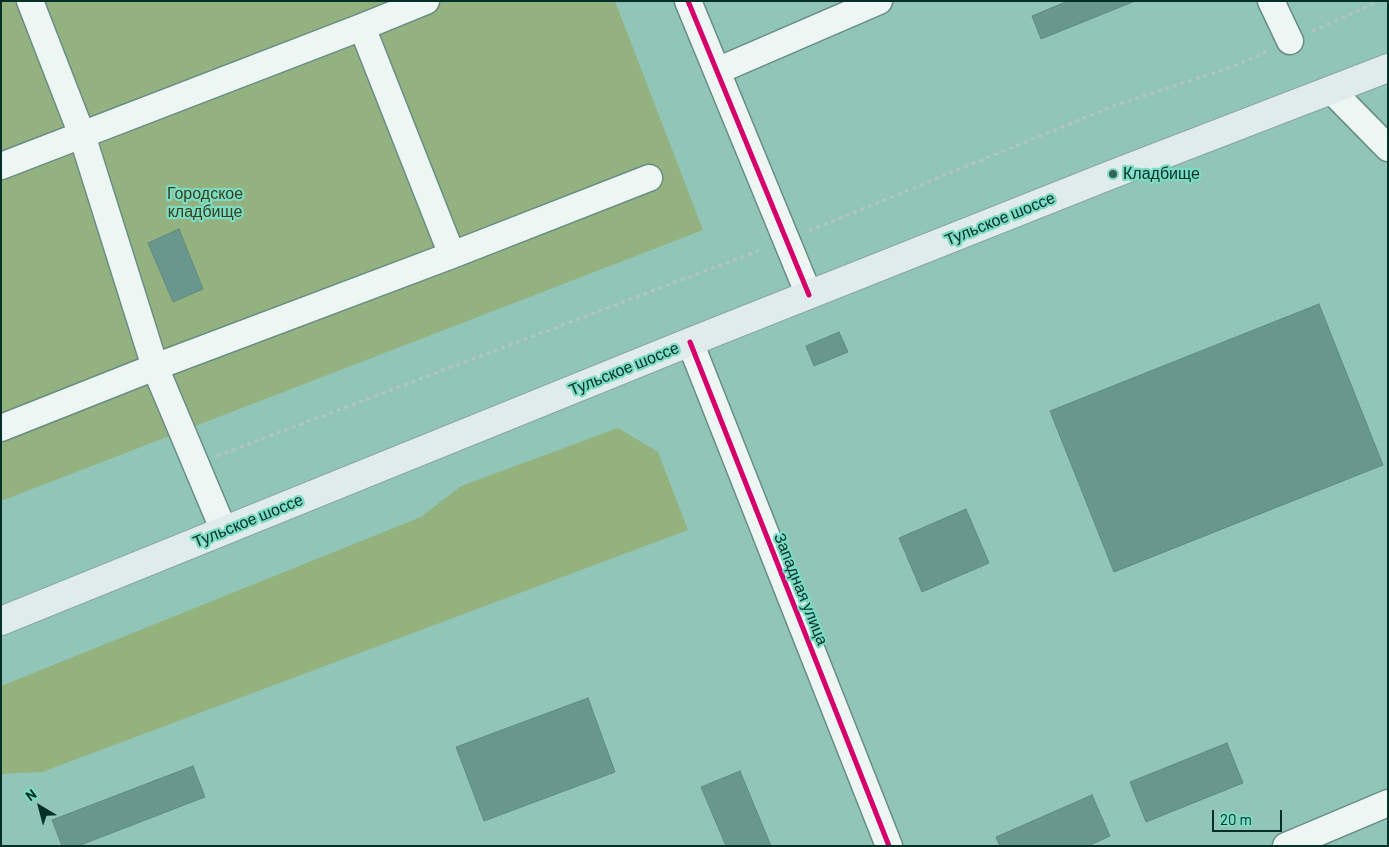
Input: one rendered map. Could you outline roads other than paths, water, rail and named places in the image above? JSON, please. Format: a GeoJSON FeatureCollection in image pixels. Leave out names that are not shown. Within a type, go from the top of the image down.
{"type":"FeatureCollection","features":[{"type":"Feature","properties":{"kind":"main road","name":"Тульское шоссе"},"geometry":{"type":"LineString","coordinates":[[1,621],[690,342],[1112,174],[1388,68]]}},
{"type":"Feature","properties":{"kind":"street"},"geometry":{"type":"LineString","coordinates":[[30,1],[82,135],[155,367],[224,531]]}},
{"type":"Feature","properties":{"kind":"street"},"geometry":{"type":"LineString","coordinates":[[1,166],[426,1]]}},
{"type":"Feature","properties":{"kind":"street"},"geometry":{"type":"LineString","coordinates":[[688,1],[809,295]]}},
{"type":"Feature","properties":{"kind":"street"},"geometry":{"type":"LineString","coordinates":[[1271,1],[1290,41]]}},
{"type":"Feature","properties":{"kind":"street"},"geometry":{"type":"LineString","coordinates":[[716,71],[864,4]]}},
{"type":"Feature","properties":{"kind":"street"},"geometry":{"type":"LineString","coordinates":[[362,27],[452,255]]}},
{"type":"Feature","properties":{"kind":"street"},"geometry":{"type":"LineString","coordinates":[[1331,90],[1388,148]]}},
{"type":"Feature","properties":{"kind":"street"},"geometry":{"type":"LineString","coordinates":[[1,428],[649,178]]}},
{"type":"Feature","properties":{"kind":"street","name":"Западная улица"},"geometry":{"type":"LineString","coordinates":[[690,342],[889,846]]}},
{"type":"Feature","properties":{"kind":"street"},"geometry":{"type":"LineString","coordinates":[[1286,846],[1388,803]]}},
{"type":"Feature","properties":{"kind":"place","name":"Кладбище"},"geometry":{"type":"Point","coordinates":[1113,174]}},
{"type":"Feature","properties":{"kind":"park label","name":"Городское кладбище"},"geometry":{"type":"Point","coordinates":[205,203]}}]}
